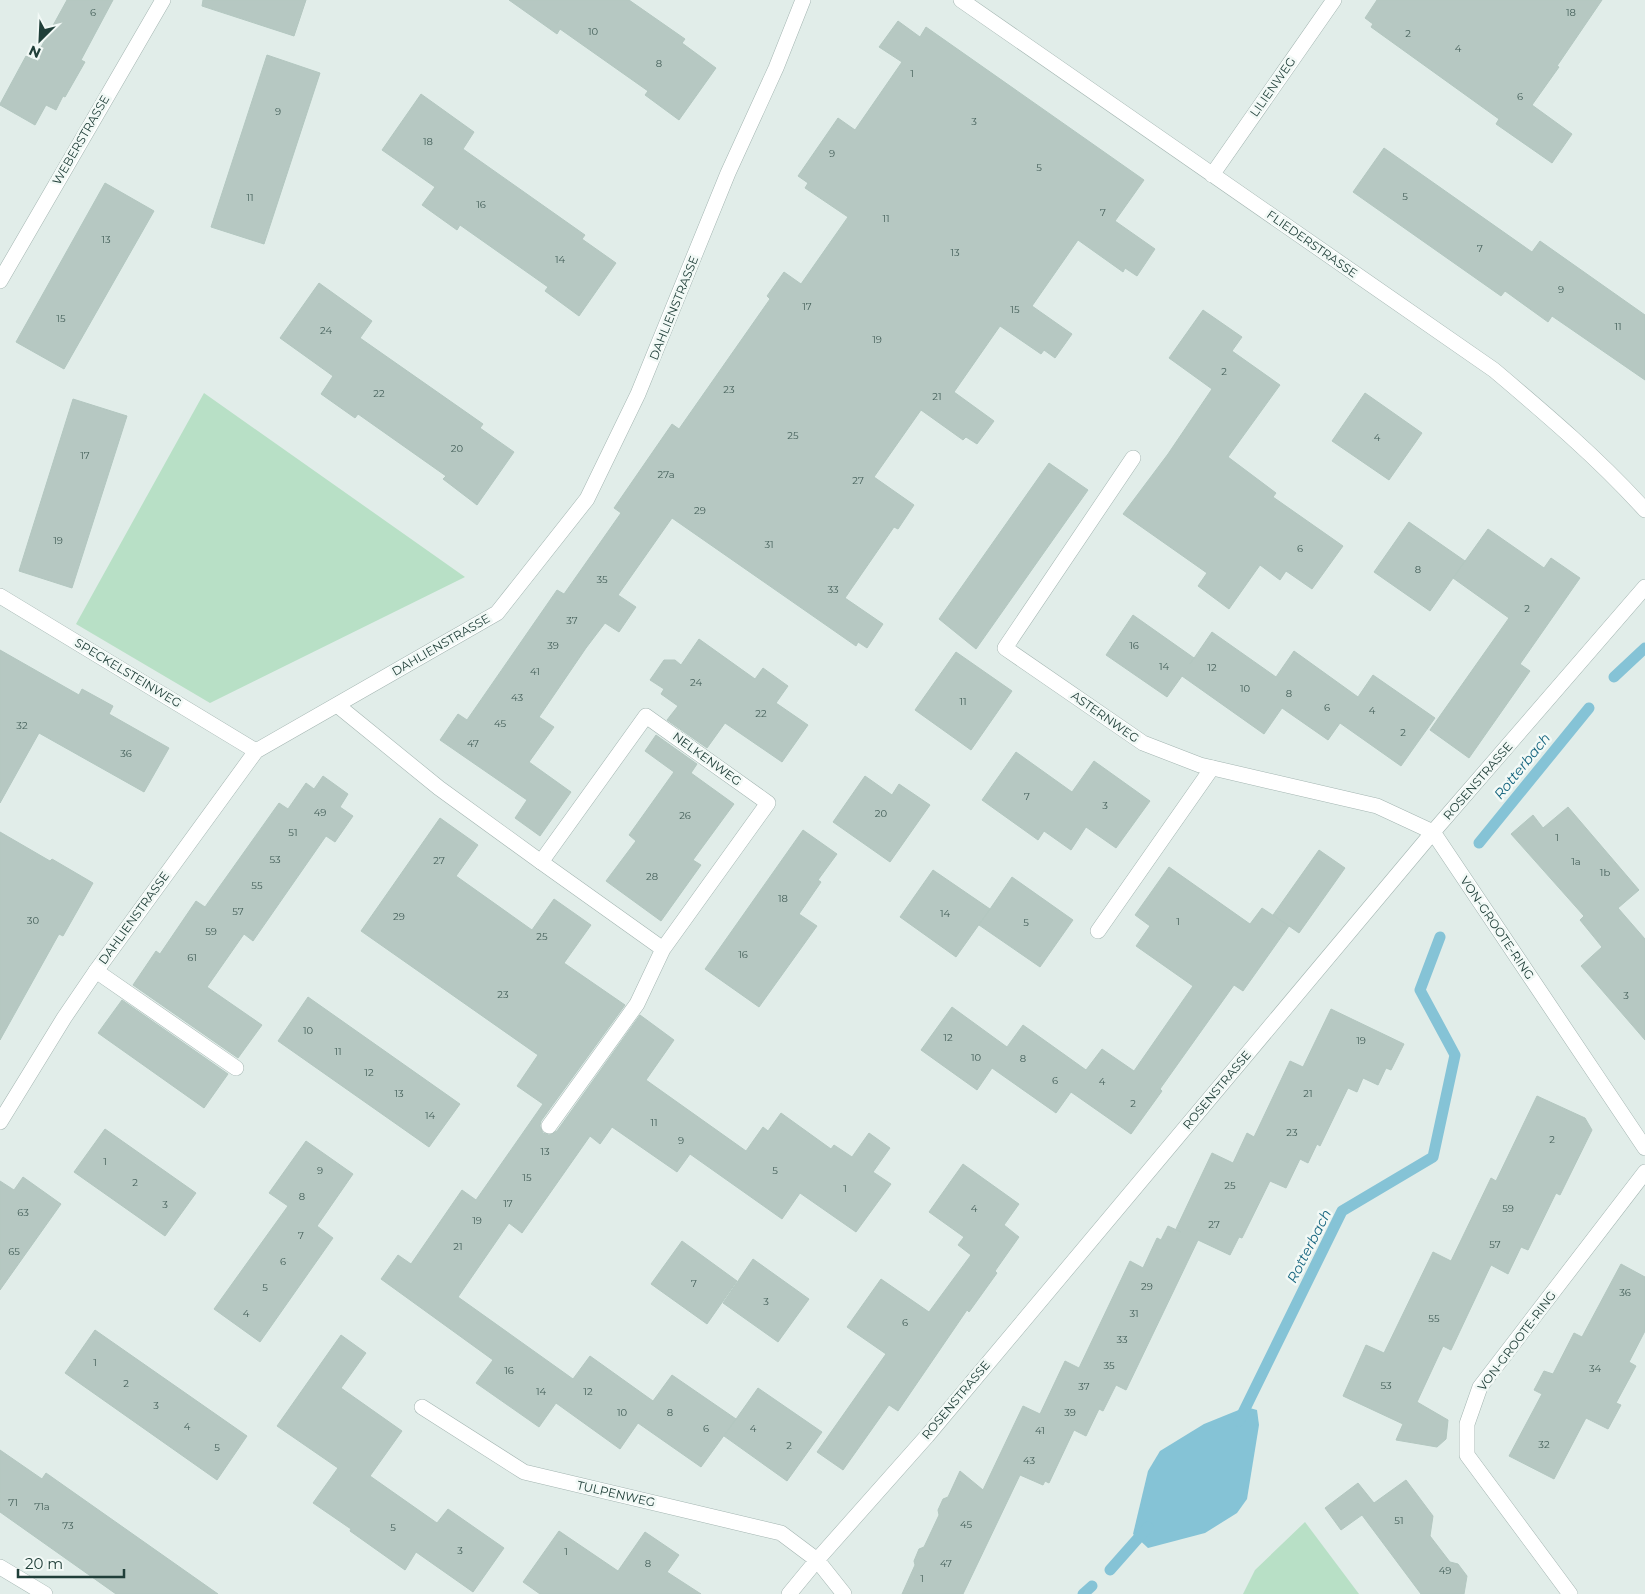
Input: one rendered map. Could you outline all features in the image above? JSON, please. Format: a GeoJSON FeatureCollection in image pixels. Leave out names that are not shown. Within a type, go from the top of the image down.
{"type":"FeatureCollection","features":[{"type":"Feature","properties":{"kind":"street","name":"WEBERSTRASSE"},"geometry":{"type":"LineString","coordinates":[[0,281],[163,0]]}},
{"type":"Feature","properties":{"kind":"street","name":"DAHLIENSTRASSE"},"geometry":{"type":"LineString","coordinates":[[0,1122],[64,1018],[96,971],[256,751],[497,612],[587,499],[638,394],[728,173],[776,68],[803,0]]}},
{"type":"Feature","properties":{"kind":"street","name":"FLIEDERSTRASSE"},"geometry":{"type":"LineString","coordinates":[[961,0],[1494,370],[1564,430],[1626,489],[1645,510]]}},
{"type":"Feature","properties":{"kind":"street","name":"LILIENWEG"},"geometry":{"type":"LineString","coordinates":[[1212,175],[1334,0]]}},
{"type":"Feature","properties":{"kind":"street","name":"ASTERNWEG"},"geometry":{"type":"LineString","coordinates":[[1133,458],[1005,648],[1143,743],[1200,765],[1377,806],[1433,832]]}},
{"type":"Feature","properties":{"kind":"street","name":"ROSENSTRASSE"},"geometry":{"type":"LineString","coordinates":[[789,1594],[933,1428],[1433,832],[1645,588]]}},
{"type":"Feature","properties":{"kind":"street","name":"SPECKELSTEINWEG"},"geometry":{"type":"LineString","coordinates":[[0,596],[256,751]]}},
{"type":"Feature","properties":{"kind":"street"},"geometry":{"type":"LineString","coordinates":[[337,705],[439,788],[663,949]]}},
{"type":"Feature","properties":{"kind":"street","name":"NELKENWEG"},"geometry":{"type":"LineString","coordinates":[[541,862],[646,716],[768,803],[663,949],[637,1004],[549,1126]]}},
{"type":"Feature","properties":{"kind":"street"},"geometry":{"type":"LineString","coordinates":[[1098,931],[1212,768]]}},
{"type":"Feature","properties":{"kind":"street","name":"VON-GROOTE-RING"},"geometry":{"type":"LineString","coordinates":[[1433,832],[1645,1148]]}},
{"type":"Feature","properties":{"kind":"street"},"geometry":{"type":"LineString","coordinates":[[96,971],[236,1068]]}},
{"type":"Feature","properties":{"kind":"street","name":"VON-GROOTE-RING"},"geometry":{"type":"LineString","coordinates":[[1570,1594],[1467,1456],[1466,1424],[1480,1387],[1645,1172]]}},
{"type":"Feature","properties":{"kind":"street","name":"TULPENWEG"},"geometry":{"type":"LineString","coordinates":[[422,1407],[524,1472],[781,1533],[817,1560],[844,1594]]}},
{"type":"Feature","properties":{"kind":"street"},"geometry":{"type":"LineString","coordinates":[[0,1566],[45,1594]]}},
{"type":"Feature","properties":{"kind":"green space"},"geometry":{"type":"Polygon","coordinates":[[[204,393],[465,577],[210,703],[76,624],[204,393]]]}},
{"type":"Feature","properties":{"kind":"green space"},"geometry":{"type":"Polygon","coordinates":[[[1305,1522],[1359,1594],[1243,1594],[1255,1570],[1305,1522]]]}},
{"type":"Feature","properties":{"kind":"water"},"geometry":{"type":"Polygon","coordinates":[[[1246,1407],[1257,1410],[1259,1425],[1247,1499],[1237,1513],[1205,1533],[1148,1548],[1133,1534],[1148,1471],[1160,1451],[1204,1424],[1246,1407]]]}},
{"type":"Feature","properties":{"kind":"building"},"geometry":{"type":"Polygon","coordinates":[[[67,0],[113,0],[81,60],[85,62],[65,97],[63,96],[56,110],[46,105],[35,125],[0,104],[26,56],[34,60],[67,0]]]}},
{"type":"Feature","properties":{"kind":"building"},"geometry":{"type":"Polygon","coordinates":[[[203,0],[306,0],[294,36],[202,6],[203,0]]]}},
{"type":"Feature","properties":{"kind":"building"},"geometry":{"type":"Polygon","coordinates":[[[509,0],[629,0],[685,39],[682,43],[716,68],[679,120],[645,95],[648,91],[560,29],[557,34],[509,0]]]}},
{"type":"Feature","properties":{"kind":"building"},"geometry":{"type":"Polygon","coordinates":[[[1377,0],[1602,0],[1532,105],[1572,134],[1552,163],[1496,124],[1499,119],[1371,27],[1373,24],[1365,18],[1377,0]]]}},
{"type":"Feature","properties":{"kind":"building"},"geometry":{"type":"Polygon","coordinates":[[[898,21],[920,37],[926,27],[1144,180],[1115,221],[1155,249],[1137,276],[1125,268],[1123,272],[1078,240],[1032,306],[1072,334],[1055,358],[1044,350],[1041,354],[1000,326],[954,392],[994,421],[977,444],[966,437],[963,440],[921,410],[874,477],[914,505],[898,529],[894,527],[845,598],[883,624],[867,648],[858,642],[856,646],[672,518],[618,595],[636,607],[619,632],[605,623],[539,717],[554,727],[529,762],[571,792],[540,836],[515,818],[527,800],[440,740],[458,714],[467,720],[557,590],[564,594],[621,513],[614,508],[672,424],[679,429],[770,299],[767,296],[784,272],[801,284],[848,217],[805,188],[808,183],[798,176],[838,118],[855,130],[902,62],[879,47],[898,21]]]}},
{"type":"Feature","properties":{"kind":"building"},"geometry":{"type":"Polygon","coordinates":[[[267,55],[320,73],[264,244],[211,227],[267,55]]]}},
{"type":"Feature","properties":{"kind":"building"},"geometry":{"type":"Polygon","coordinates":[[[421,94],[474,132],[463,149],[585,235],[582,239],[616,263],[579,316],[545,291],[548,287],[460,225],[457,230],[422,205],[435,187],[382,150],[421,94]]]}},
{"type":"Feature","properties":{"kind":"building"},"geometry":{"type":"Polygon","coordinates":[[[1384,148],[1532,252],[1540,241],[1645,315],[1645,380],[1552,316],[1548,322],[1505,291],[1501,296],[1353,192],[1384,148]]]}},
{"type":"Feature","properties":{"kind":"building"},"geometry":{"type":"Polygon","coordinates":[[[105,183],[154,211],[64,369],[16,342],[105,183]]]}},
{"type":"Feature","properties":{"kind":"building"},"geometry":{"type":"Polygon","coordinates":[[[319,283],[372,321],[360,338],[483,424],[480,428],[514,452],[477,505],[443,479],[446,476],[358,414],[355,418],[321,394],[333,376],[280,338],[319,283]]]}},
{"type":"Feature","properties":{"kind":"building"},"geometry":{"type":"Polygon","coordinates":[[[1203,310],[1242,337],[1232,351],[1280,385],[1228,457],[1276,493],[1273,497],[1343,546],[1312,589],[1286,571],[1280,580],[1260,565],[1229,609],[1198,586],[1207,573],[1123,514],[1168,454],[1212,389],[1169,358],[1203,310]]]}},
{"type":"Feature","properties":{"kind":"building"},"geometry":{"type":"Polygon","coordinates":[[[1365,393],[1422,433],[1389,480],[1332,441],[1365,393]]]}},
{"type":"Feature","properties":{"kind":"building"},"geometry":{"type":"Polygon","coordinates":[[[73,399],[127,416],[72,588],[19,571],[73,399]]]}},
{"type":"Feature","properties":{"kind":"building"},"geometry":{"type":"Polygon","coordinates":[[[1049,463],[1088,490],[976,649],[939,619],[1049,463]]]}},
{"type":"Feature","properties":{"kind":"building"},"geometry":{"type":"Polygon","coordinates":[[[1409,522],[1465,561],[1430,611],[1374,572],[1409,522]]]}},
{"type":"Feature","properties":{"kind":"building"},"geometry":{"type":"Polygon","coordinates":[[[1488,529],[1544,568],[1551,558],[1580,578],[1520,664],[1530,671],[1469,758],[1430,730],[1509,618],[1453,578],[1488,529]]]}},
{"type":"Feature","properties":{"kind":"building"},"geometry":{"type":"Polygon","coordinates":[[[1133,615],[1194,658],[1190,664],[1212,632],[1276,677],[1294,651],[1358,697],[1373,675],[1435,718],[1401,766],[1340,723],[1328,740],[1282,708],[1264,734],[1182,676],[1167,697],[1106,655],[1133,615]]]}},
{"type":"Feature","properties":{"kind":"building"},"geometry":{"type":"Polygon","coordinates":[[[699,639],[755,679],[763,668],[788,686],[776,703],[808,725],[782,762],[725,723],[707,748],[667,720],[678,706],[661,694],[664,689],[650,680],[664,660],[675,660],[681,665],[699,639]]]}},
{"type":"Feature","properties":{"kind":"building"},"geometry":{"type":"Polygon","coordinates":[[[0,650],[79,695],[82,689],[113,706],[109,714],[169,748],[144,792],[39,733],[0,803],[0,650]]]}},
{"type":"Feature","properties":{"kind":"building"},"geometry":{"type":"Polygon","coordinates":[[[956,652],[1012,691],[971,750],[915,710],[956,652]]]}},
{"type":"Feature","properties":{"kind":"building"},"geometry":{"type":"Polygon","coordinates":[[[656,735],[697,764],[691,773],[734,804],[693,860],[701,865],[661,921],[606,881],[636,841],[629,835],[674,772],[645,751],[656,735]]]}},
{"type":"Feature","properties":{"kind":"building"},"geometry":{"type":"Polygon","coordinates":[[[1016,752],[1072,792],[1094,761],[1150,801],[1116,848],[1086,827],[1071,850],[1044,831],[1038,840],[982,800],[1016,752]]]}},
{"type":"Feature","properties":{"kind":"building"},"geometry":{"type":"Polygon","coordinates":[[[323,776],[348,794],[340,807],[353,816],[335,842],[326,836],[253,941],[244,934],[207,987],[262,1025],[238,1058],[133,985],[156,951],[160,954],[196,901],[205,907],[279,803],[288,809],[306,783],[314,789],[323,776]]]}},
{"type":"Feature","properties":{"kind":"building"},"geometry":{"type":"Polygon","coordinates":[[[865,776],[892,795],[899,784],[930,805],[890,862],[833,822],[865,776]]]}},
{"type":"Feature","properties":{"kind":"building"},"geometry":{"type":"Polygon","coordinates":[[[1568,807],[1639,890],[1618,908],[1645,939],[1645,1040],[1581,966],[1602,947],[1580,920],[1584,916],[1511,834],[1533,815],[1543,828],[1568,807]]]}},
{"type":"Feature","properties":{"kind":"building"},"geometry":{"type":"Polygon","coordinates":[[[440,818],[478,845],[456,876],[532,930],[554,899],[591,925],[564,963],[625,1005],[541,1121],[540,1126],[543,1133],[549,1135],[557,1131],[640,1015],[674,1040],[646,1080],[746,1151],[763,1127],[768,1131],[781,1113],[831,1149],[834,1145],[852,1157],[869,1133],[890,1148],[873,1172],[891,1184],[856,1232],[800,1193],[782,1219],[690,1154],[677,1172],[612,1127],[600,1144],[590,1136],[522,1233],[509,1223],[458,1297],[573,1379],[590,1356],[653,1401],[672,1375],[736,1419],[701,1467],[638,1423],[620,1449],[556,1403],[539,1427],[476,1383],[493,1360],[381,1279],[398,1255],[411,1264],[462,1190],[476,1200],[543,1104],[517,1086],[538,1055],[361,931],[440,818]]]}},
{"type":"Feature","properties":{"kind":"building"},"geometry":{"type":"Polygon","coordinates":[[[803,830],[837,854],[818,880],[821,882],[799,914],[817,926],[759,1007],[705,969],[803,830]]]}},
{"type":"Feature","properties":{"kind":"building"},"geometry":{"type":"Polygon","coordinates":[[[0,832],[93,883],[63,936],[59,934],[0,1040],[0,832]]]}},
{"type":"Feature","properties":{"kind":"building"},"geometry":{"type":"Polygon","coordinates":[[[1319,850],[1345,868],[1299,933],[1273,915],[1319,850]]]}},
{"type":"Feature","properties":{"kind":"building"},"geometry":{"type":"Polygon","coordinates":[[[1169,867],[1250,924],[1262,908],[1289,926],[1243,991],[1234,985],[1160,1089],[1162,1091],[1131,1134],[1071,1092],[1056,1113],[992,1068],[977,1090],[921,1050],[952,1007],[1007,1047],[1023,1025],[1086,1070],[1102,1049],[1134,1071],[1193,986],[1136,946],[1150,926],[1135,915],[1169,867]]]}},
{"type":"Feature","properties":{"kind":"building"},"geometry":{"type":"Polygon","coordinates":[[[933,870],[990,909],[956,957],[900,917],[933,870]]]}},
{"type":"Feature","properties":{"kind":"building"},"geometry":{"type":"Polygon","coordinates":[[[1012,877],[1073,920],[1040,967],[979,925],[1012,877]]]}},
{"type":"Feature","properties":{"kind":"building"},"geometry":{"type":"Polygon","coordinates":[[[308,997],[460,1104],[429,1147],[278,1041],[308,997]]]}},
{"type":"Feature","properties":{"kind":"building"},"geometry":{"type":"Polygon","coordinates":[[[122,1000],[228,1074],[204,1108],[98,1033],[122,1000]]]}},
{"type":"Feature","properties":{"kind":"building"},"geometry":{"type":"Polygon","coordinates":[[[1331,1009],[1404,1044],[1391,1070],[1386,1068],[1378,1085],[1363,1078],[1357,1092],[1348,1088],[1320,1146],[1317,1144],[1308,1163],[1300,1159],[1286,1188],[1270,1181],[1242,1238],[1239,1237],[1230,1255],[1198,1240],[1126,1390],[1116,1385],[1103,1411],[1099,1409],[1086,1436],[1074,1430],[1049,1483],[1045,1481],[1043,1485],[1020,1475],[963,1594],[902,1594],[915,1565],[914,1561],[919,1549],[924,1547],[939,1515],[938,1510],[943,1499],[948,1497],[960,1471],[983,1490],[1023,1406],[1040,1414],[1065,1361],[1079,1368],[1130,1261],[1143,1268],[1157,1238],[1161,1240],[1168,1226],[1181,1232],[1176,1229],[1212,1153],[1233,1163],[1247,1133],[1254,1137],[1290,1061],[1303,1067],[1331,1009]]]}},
{"type":"Feature","properties":{"kind":"building"},"geometry":{"type":"Polygon","coordinates":[[[1537,1096],[1585,1118],[1592,1130],[1560,1195],[1556,1193],[1528,1250],[1521,1247],[1508,1274],[1491,1265],[1451,1350],[1443,1346],[1417,1402],[1448,1420],[1446,1439],[1437,1447],[1396,1440],[1403,1424],[1343,1396],[1366,1345],[1384,1353],[1433,1252],[1451,1261],[1491,1178],[1496,1181],[1537,1096]]]}},
{"type":"Feature","properties":{"kind":"building"},"geometry":{"type":"Polygon","coordinates":[[[105,1129],[196,1193],[165,1236],[74,1172],[105,1129]]]}},
{"type":"Feature","properties":{"kind":"building"},"geometry":{"type":"Polygon","coordinates":[[[306,1141],[353,1174],[317,1226],[333,1238],[260,1342],[214,1309],[288,1206],[269,1193],[306,1141]]]}},
{"type":"Feature","properties":{"kind":"building"},"geometry":{"type":"Polygon","coordinates":[[[963,1164],[1019,1204],[1004,1225],[1019,1237],[995,1271],[997,1273],[969,1312],[967,1310],[898,1411],[889,1405],[843,1470],[817,1452],[886,1354],[847,1327],[881,1279],[929,1312],[971,1255],[958,1245],[964,1237],[929,1212],[963,1164]]]}},
{"type":"Feature","properties":{"kind":"building"},"geometry":{"type":"Polygon","coordinates":[[[23,1177],[61,1204],[0,1290],[0,1181],[14,1190],[23,1177]]]}},
{"type":"Feature","properties":{"kind":"building"},"geometry":{"type":"Polygon","coordinates":[[[682,1241],[737,1281],[707,1324],[651,1284],[682,1241]]]}},
{"type":"Feature","properties":{"kind":"building"},"geometry":{"type":"Polygon","coordinates":[[[753,1259],[809,1299],[778,1342],[723,1303],[753,1259]]]}},
{"type":"Feature","properties":{"kind":"building"},"geometry":{"type":"Polygon","coordinates":[[[1621,1264],[1645,1277],[1645,1331],[1629,1362],[1636,1366],[1616,1403],[1621,1405],[1608,1429],[1586,1418],[1554,1479],[1509,1456],[1542,1394],[1534,1390],[1544,1371],[1553,1374],[1574,1333],[1582,1337],[1621,1264]]]}},
{"type":"Feature","properties":{"kind":"building"},"geometry":{"type":"Polygon","coordinates":[[[95,1330],[247,1436],[217,1480],[65,1373],[95,1330]]]}},
{"type":"Feature","properties":{"kind":"building"},"geometry":{"type":"Polygon","coordinates":[[[341,1335],[366,1353],[341,1388],[402,1431],[370,1476],[437,1523],[448,1509],[504,1548],[473,1592],[416,1552],[405,1570],[313,1503],[338,1468],[277,1426],[341,1335]]]}},
{"type":"Feature","properties":{"kind":"building"},"geometry":{"type":"Polygon","coordinates":[[[758,1388],[822,1432],[787,1481],[724,1436],[758,1388]]]}},
{"type":"Feature","properties":{"kind":"building"},"geometry":{"type":"Polygon","coordinates":[[[0,1450],[42,1479],[46,1473],[218,1594],[116,1594],[0,1512],[0,1450]]]}},
{"type":"Feature","properties":{"kind":"building"},"geometry":{"type":"Polygon","coordinates":[[[1406,1480],[1433,1516],[1430,1536],[1450,1562],[1458,1564],[1467,1576],[1464,1594],[1421,1594],[1362,1515],[1341,1530],[1325,1508],[1358,1483],[1374,1503],[1406,1480]]]}},
{"type":"Feature","properties":{"kind":"building"},"geometry":{"type":"Polygon","coordinates":[[[559,1531],[618,1571],[645,1532],[679,1555],[667,1572],[701,1594],[540,1594],[523,1582],[559,1531]]]}},
{"type":"Feature","properties":{"kind":"waterway","name":"Rotterbach"},"geometry":{"type":"LineString","coordinates":[[1614,677],[1645,648]]}},
{"type":"Feature","properties":{"kind":"waterway","name":"Rotterbach"},"geometry":{"type":"LineString","coordinates":[[1479,843],[1589,708]]}},
{"type":"Feature","properties":{"kind":"waterway","name":"Rotterbach"},"geometry":{"type":"LineString","coordinates":[[1239,1421],[1342,1211],[1433,1157],[1455,1055],[1420,990],[1440,937]]}},
{"type":"Feature","properties":{"kind":"waterway","name":"Rotterbach"},"geometry":{"type":"LineString","coordinates":[[1110,1570],[1148,1527]]}},
{"type":"Feature","properties":{"kind":"waterway","name":"Rotterbach"},"geometry":{"type":"LineString","coordinates":[[1083,1594],[1092,1586]]}}]}
